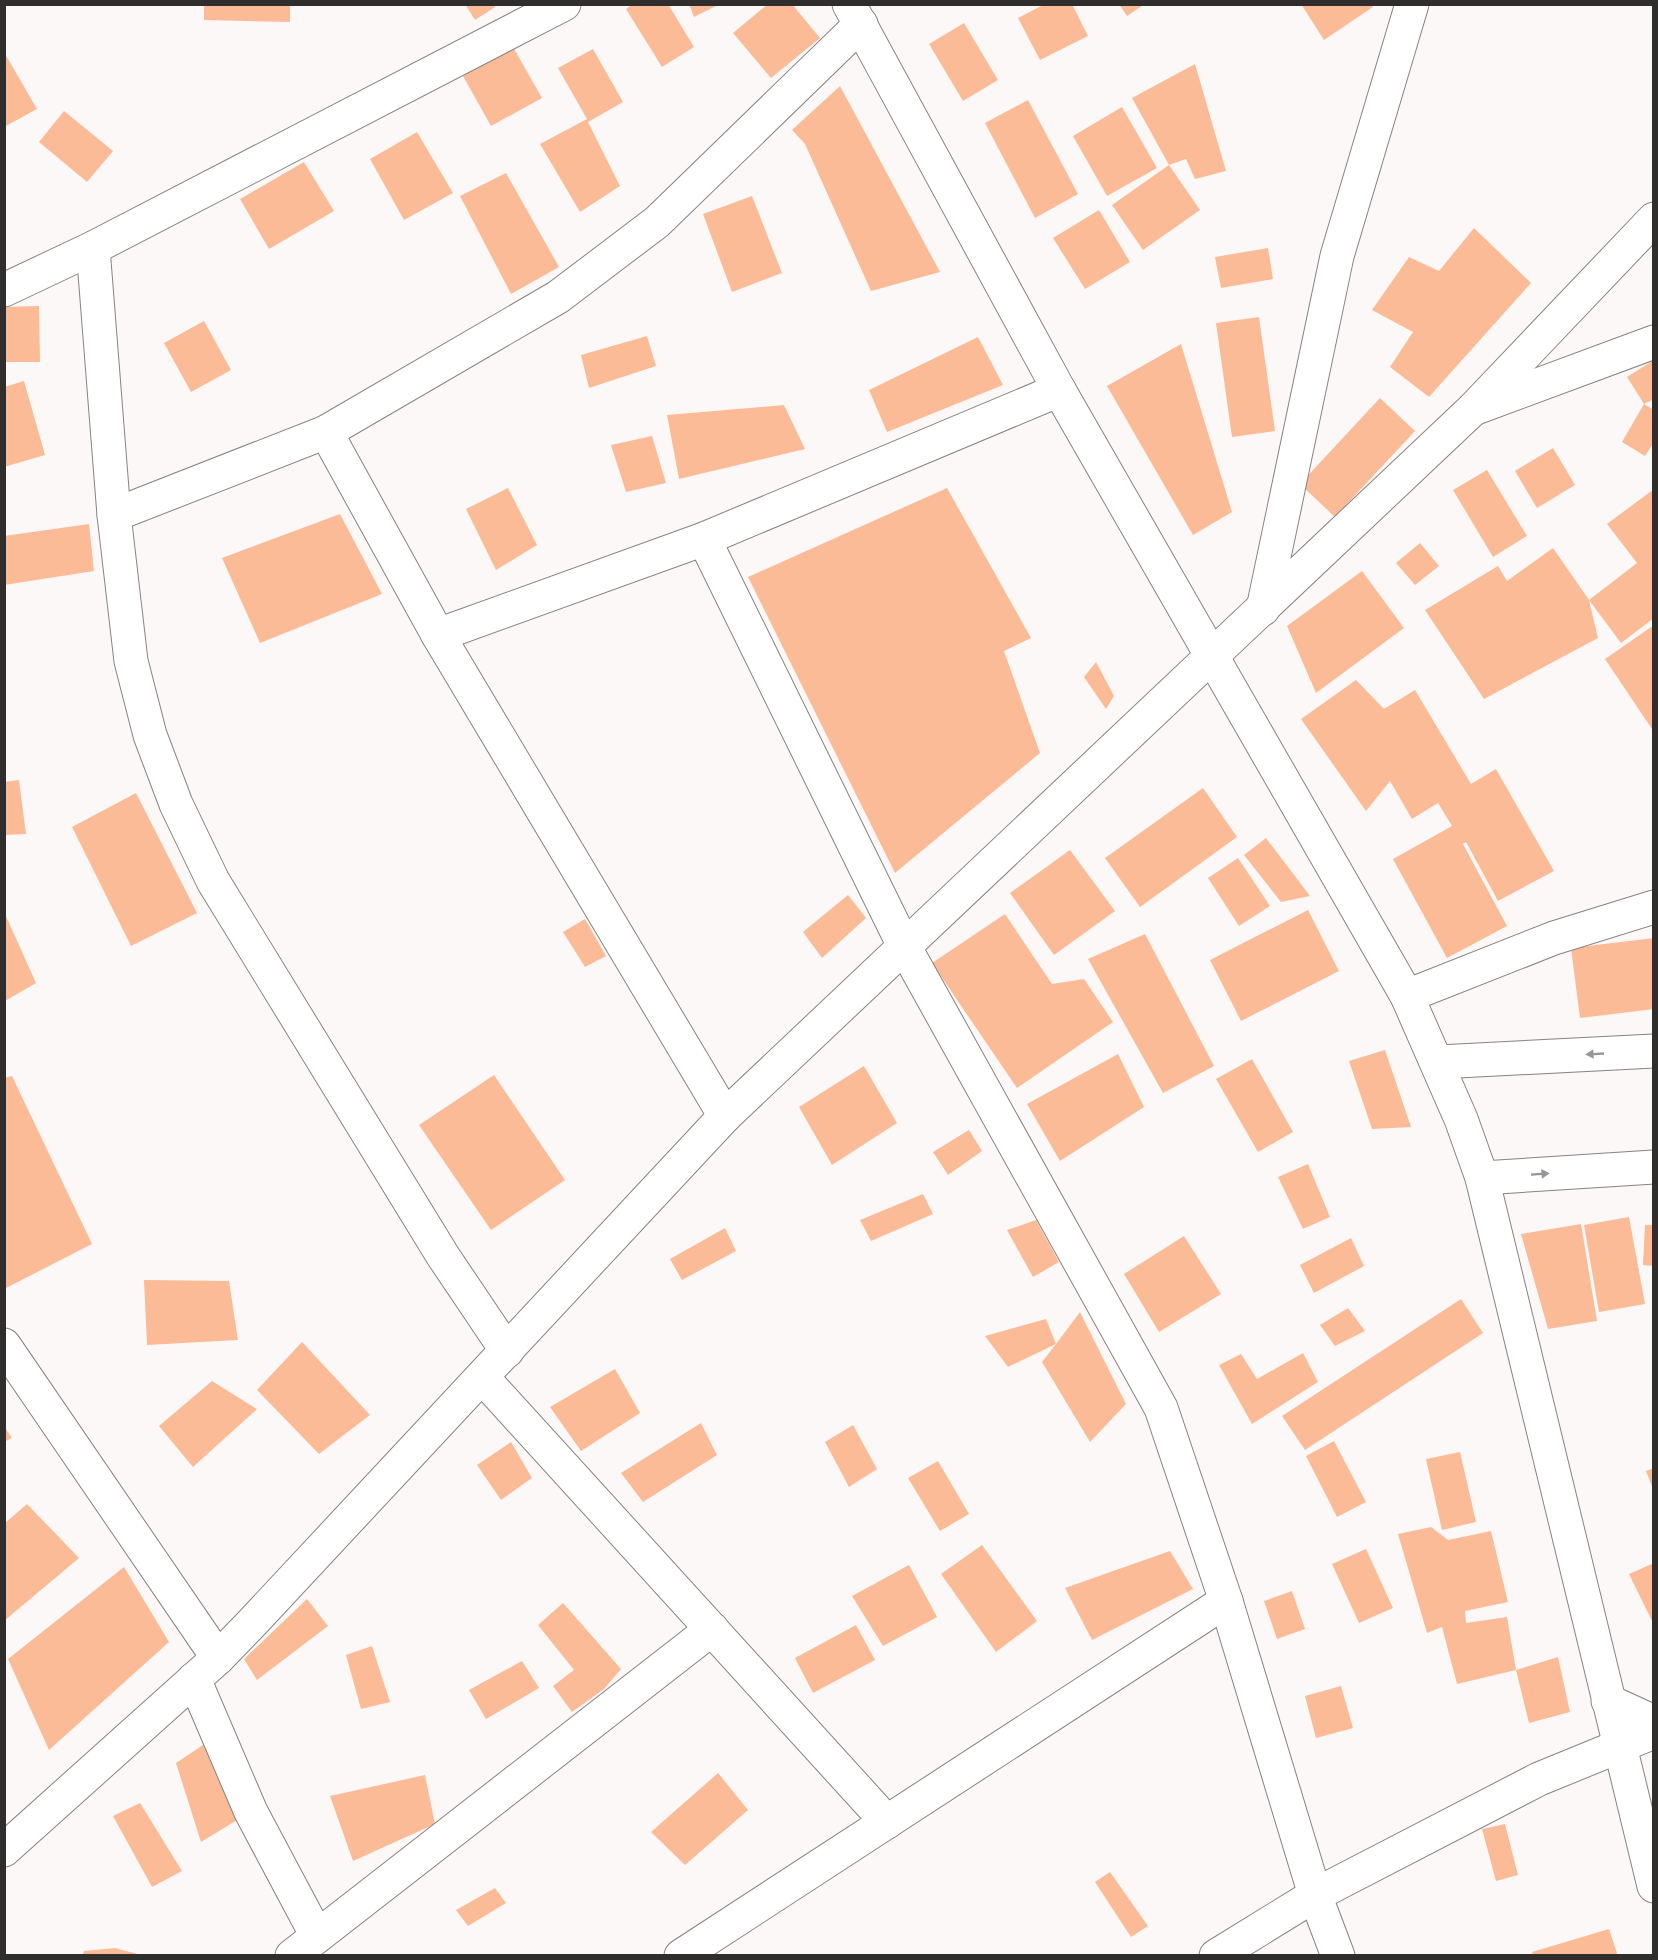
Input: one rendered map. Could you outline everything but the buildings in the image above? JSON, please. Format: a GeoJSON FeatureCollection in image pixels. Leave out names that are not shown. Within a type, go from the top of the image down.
{"type":"FeatureCollection","features":[{"type":"Feature","properties":{"kind":"street"},"geometry":{"type":"LineString","coordinates":[[4,290],[93,248],[564,4]]}},
{"type":"Feature","properties":{"kind":"street"},"geometry":{"type":"LineString","coordinates":[[1263,609],[1337,256],[1412,4]]}},
{"type":"Feature","properties":{"kind":"street"},"geometry":{"type":"LineString","coordinates":[[114,515],[326,432],[558,297],[609,261],[657,222],[855,14],[1059,390],[1407,996],[1438,1062],[1482,1178],[1653,1886]]}},
{"type":"Feature","properties":{"kind":"street"},"geometry":{"type":"LineString","coordinates":[[4,1850],[206,1668],[483,1378],[725,1116],[1473,409],[1653,219]]}},
{"type":"Feature","properties":{"kind":"street"},"geometry":{"type":"LineString","coordinates":[[93,248],[114,515],[131,661],[150,735],[176,804],[213,881],[443,1256],[507,1352]]}},
{"type":"Feature","properties":{"kind":"street"},"geometry":{"type":"LineString","coordinates":[[1473,409],[1653,342]]}},
{"type":"Feature","properties":{"kind":"street"},"geometry":{"type":"LineString","coordinates":[[438,635],[704,539],[1059,390]]}},
{"type":"Feature","properties":{"kind":"street"},"geometry":{"type":"LineString","coordinates":[[326,432],[438,635],[725,1116]]}},
{"type":"Feature","properties":{"kind":"street"},"geometry":{"type":"LineString","coordinates":[[704,539],[904,946],[1161,1408],[1226,1601],[1315,1895],[1338,1956]]}},
{"type":"Feature","properties":{"kind":"street"},"geometry":{"type":"LineString","coordinates":[[1407,996],[1554,938],[1653,907]]}},
{"type":"Feature","properties":{"kind":"street"},"geometry":{"type":"LineString","coordinates":[[1438,1062],[1653,1051]]}},
{"type":"Feature","properties":{"kind":"street"},"geometry":{"type":"LineString","coordinates":[[1482,1178],[1653,1167]]}},
{"type":"Feature","properties":{"kind":"street"},"geometry":{"type":"LineString","coordinates":[[4,1345],[206,1668],[251,1812],[301,1950],[712,1629]]}},
{"type":"Feature","properties":{"kind":"street"},"geometry":{"type":"LineString","coordinates":[[483,1378],[887,1822]]}},
{"type":"Feature","properties":{"kind":"street"},"geometry":{"type":"LineString","coordinates":[[681,1956],[711,1947],[887,1822],[1226,1601]]}},
{"type":"Feature","properties":{"kind":"street"},"geometry":{"type":"LineString","coordinates":[[1608,1701],[1653,1722]]}},
{"type":"Feature","properties":{"kind":"street"},"geometry":{"type":"LineString","coordinates":[[1216,1956],[1315,1895],[1539,1779],[1618,1744],[1653,1732]]}}]}
